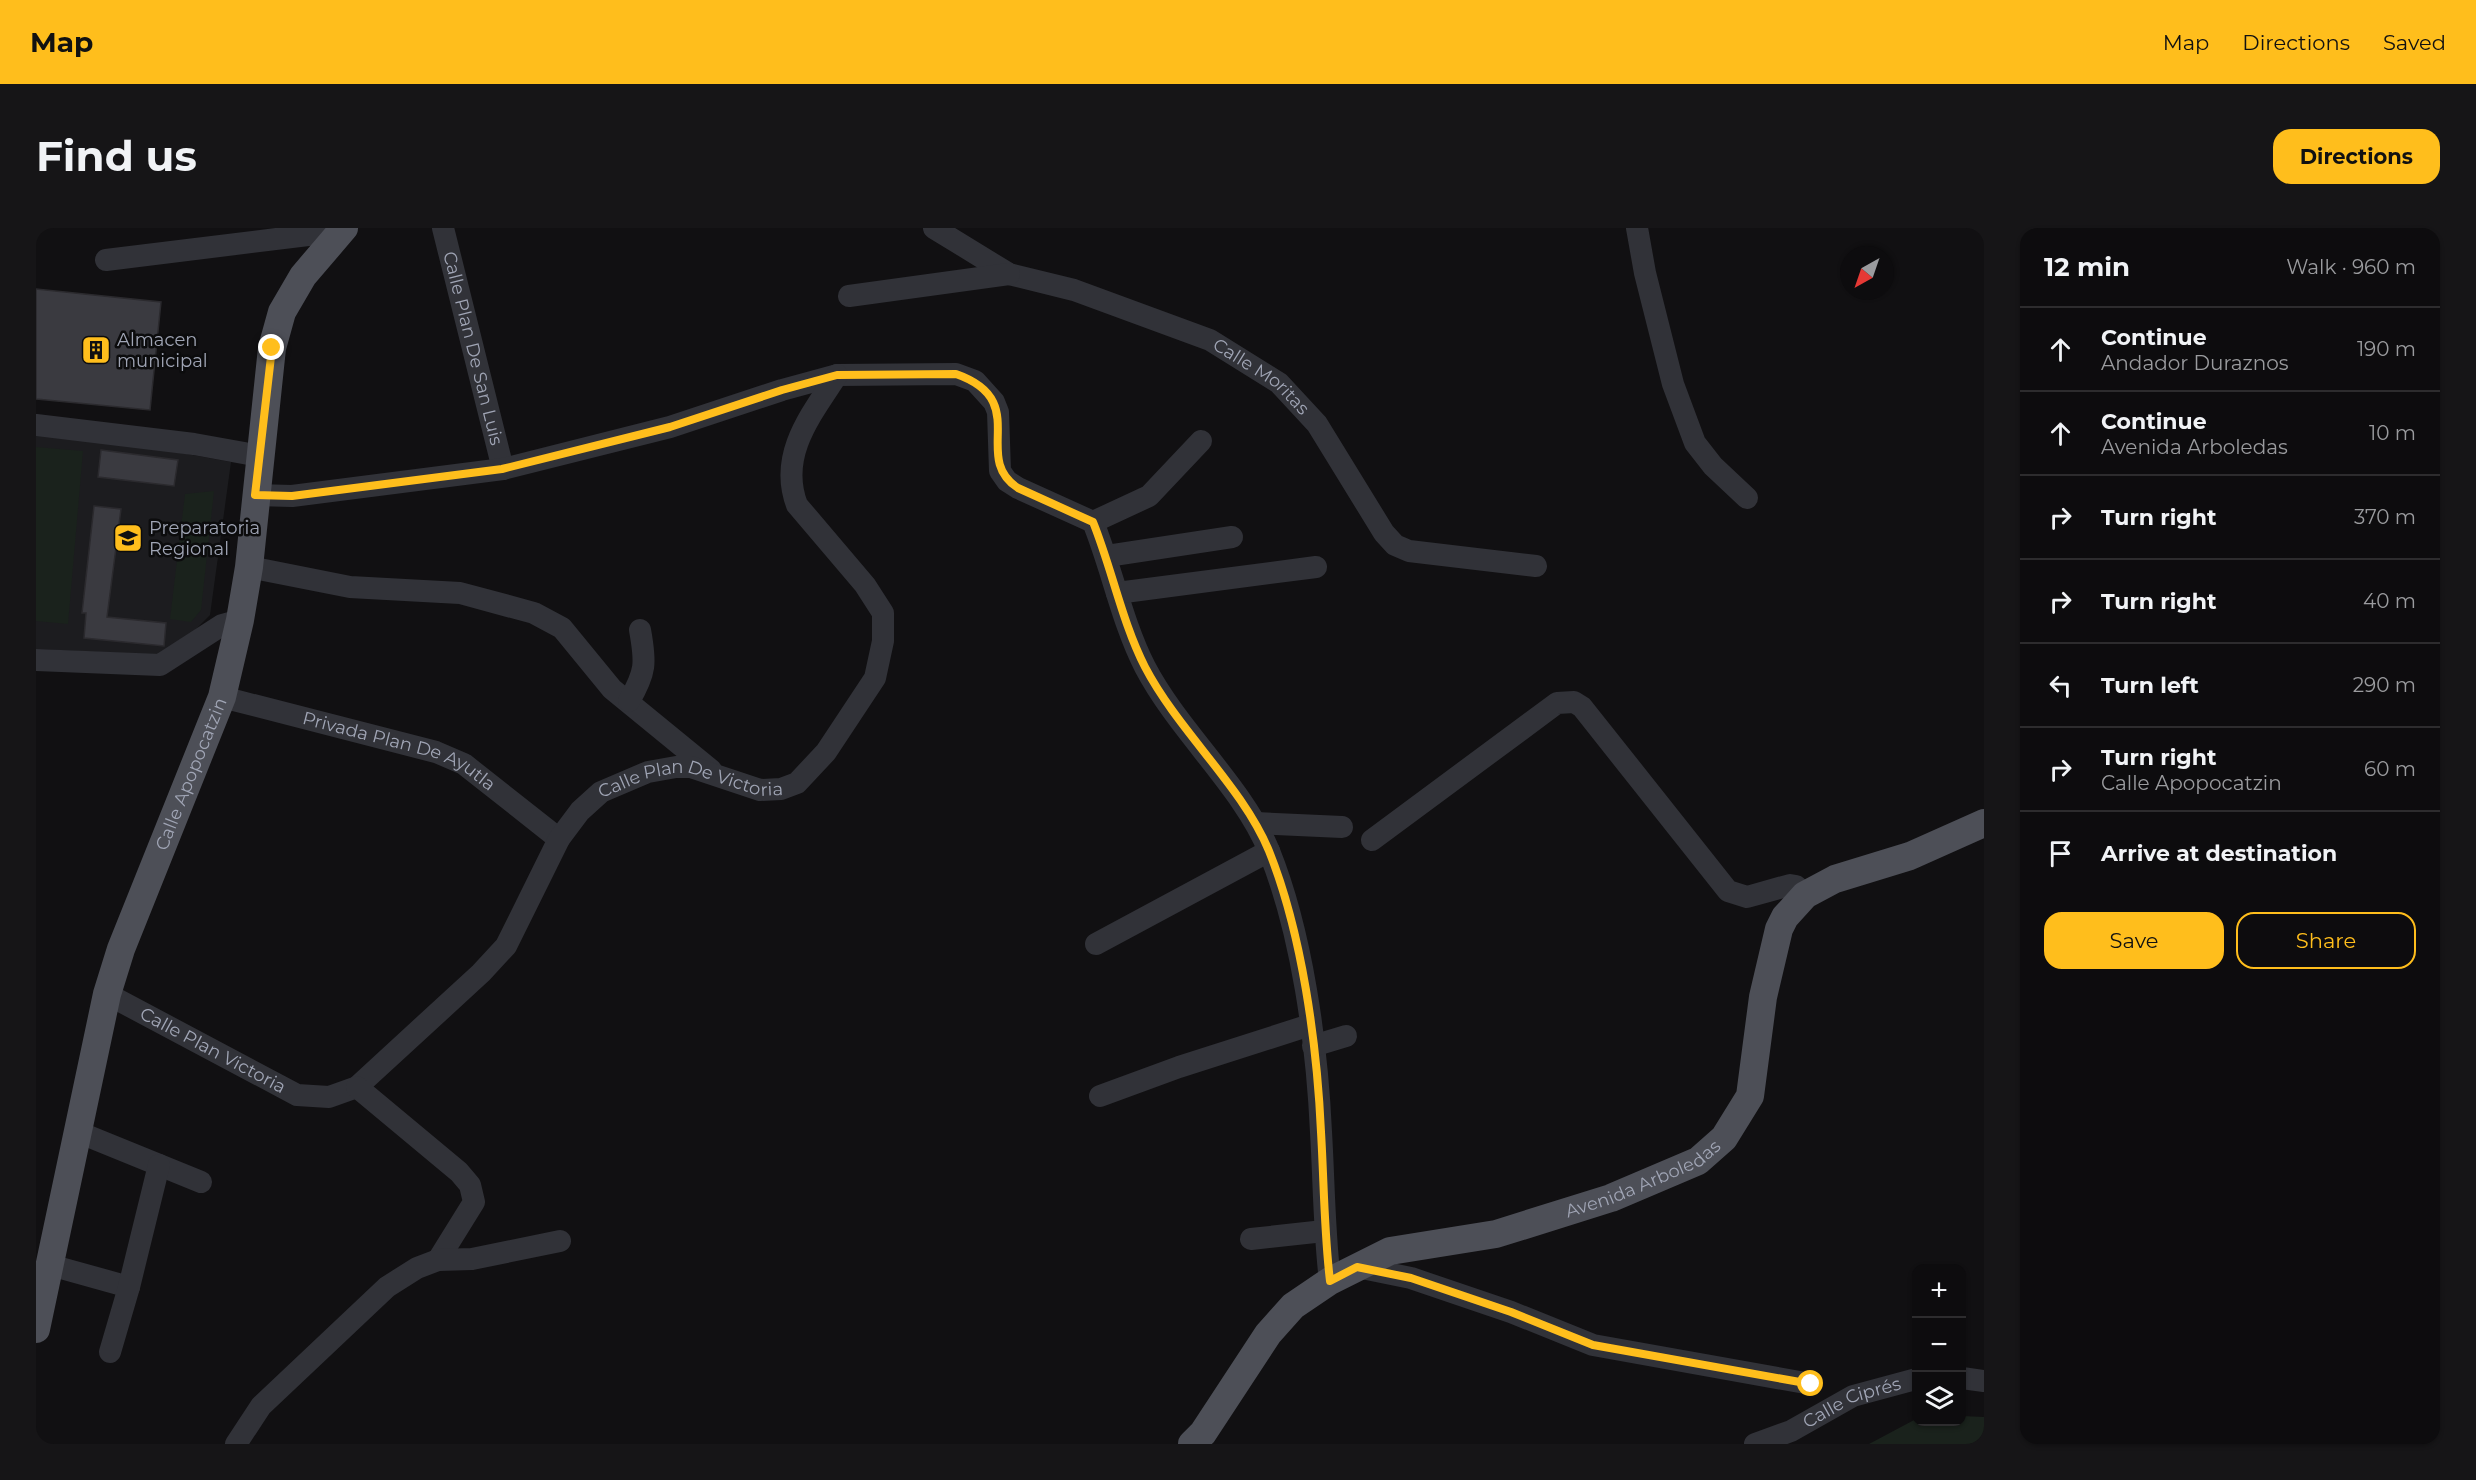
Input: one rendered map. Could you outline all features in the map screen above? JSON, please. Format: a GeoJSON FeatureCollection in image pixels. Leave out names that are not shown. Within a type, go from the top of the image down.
{"type":"FeatureCollection","features":[{"type":"Feature","properties":{"kind":"main road","name":"Calle Apopocatzin"},"geometry":{"type":"LineString","coordinates":[[36,1329],[107,994],[121,949],[222,697],[240,620],[249,567],[272,348],[282,312],[303,276],[342,229]]}},
{"type":"Feature","properties":{"kind":"main road","name":"Avenida Arboledas"},"geometry":{"type":"LineString","coordinates":[[1192,1444],[1203,1434],[1268,1334],[1293,1306],[1330,1281],[1390,1251],[1496,1234],[1611,1198],[1698,1161],[1724,1138],[1750,1096],[1763,996],[1779,929],[1785,917],[1805,895],[1835,879],[1910,856],[1984,823]]}},
{"type":"Feature","properties":{"kind":"street","name":"Calle Plan De San Luis"},"geometry":{"type":"LineString","coordinates":[[443,228],[502,469]]}},
{"type":"Feature","properties":{"kind":"street","name":"Calle Moritas"},"geometry":{"type":"LineString","coordinates":[[934,228],[1009,274],[1074,290],[1210,340],[1279,383],[1317,424],[1384,533],[1395,545],[1409,551],[1536,566]]}},
{"type":"Feature","properties":{"kind":"street"},"geometry":{"type":"LineString","coordinates":[[1637,228],[1645,273],[1673,384],[1695,443],[1713,466],[1747,498]]}},
{"type":"Feature","properties":{"kind":"street"},"geometry":{"type":"LineString","coordinates":[[106,260],[342,229]]}},
{"type":"Feature","properties":{"kind":"street"},"geometry":{"type":"LineString","coordinates":[[849,296],[1009,274]]}},
{"type":"Feature","properties":{"kind":"street"},"geometry":{"type":"LineString","coordinates":[[255,495],[292,496],[502,469],[670,427],[782,390],[837,375],[956,374],[975,381],[994,402],[998,412],[1000,471],[1007,481],[1093,522],[1145,667],[1177,719],[1256,823],[1269,851],[1282,889],[1296,945],[1312,1036],[1322,1132],[1324,1231],[1330,1281]]}},
{"type":"Feature","properties":{"kind":"street","name":"Calle Plan De Victoria"},"geometry":{"type":"LineString","coordinates":[[357,1087],[481,974],[506,946],[559,839],[580,811],[601,792],[648,772],[691,767],[760,790],[781,789],[797,783],[826,752],[875,678],[883,641],[883,613],[866,585],[797,505],[789,473],[801,435],[837,375]]}},
{"type":"Feature","properties":{"kind":"street"},"geometry":{"type":"LineString","coordinates":[[36,425],[194,444],[260,456]]}},
{"type":"Feature","properties":{"kind":"street"},"geometry":{"type":"LineString","coordinates":[[1093,522],[1149,495],[1201,441]]}},
{"type":"Feature","properties":{"kind":"street"},"geometry":{"type":"LineString","coordinates":[[1107,556],[1232,537]]}},
{"type":"Feature","properties":{"kind":"street"},"geometry":{"type":"LineString","coordinates":[[249,567],[350,587],[460,593],[534,613],[562,628],[571,636],[604,681],[719,776]]}},
{"type":"Feature","properties":{"kind":"street"},"geometry":{"type":"LineString","coordinates":[[1117,593],[1316,567]]}},
{"type":"Feature","properties":{"kind":"street"},"geometry":{"type":"LineString","coordinates":[[36,660],[160,665],[222,625],[240,620]]}},
{"type":"Feature","properties":{"kind":"street"},"geometry":{"type":"LineString","coordinates":[[629,700],[645,666],[640,630]]}},
{"type":"Feature","properties":{"kind":"street","name":"Privada Plan De Ayutla"},"geometry":{"type":"LineString","coordinates":[[222,697],[436,752],[464,764],[559,839]]}},
{"type":"Feature","properties":{"kind":"street"},"geometry":{"type":"LineString","coordinates":[[1372,840],[1557,703],[1574,702],[1581,707],[1728,891],[1747,897],[1790,885],[1796,886],[1805,895]]}},
{"type":"Feature","properties":{"kind":"street"},"geometry":{"type":"LineString","coordinates":[[1256,823],[1342,826]]}},
{"type":"Feature","properties":{"kind":"street"},"geometry":{"type":"LineString","coordinates":[[1096,944],[1269,851]]}},
{"type":"Feature","properties":{"kind":"street","name":"Calle Plan Victoria"},"geometry":{"type":"LineString","coordinates":[[107,994],[297,1095],[329,1096],[357,1087]]}},
{"type":"Feature","properties":{"kind":"street"},"geometry":{"type":"LineString","coordinates":[[1100,1096],[1179,1066],[1312,1036],[1346,1036]]}},
{"type":"Feature","properties":{"kind":"street"},"geometry":{"type":"LineString","coordinates":[[357,1087],[427,1144],[470,1185],[474,1202],[438,1260]]}},
{"type":"Feature","properties":{"kind":"street"},"geometry":{"type":"LineString","coordinates":[[78,1132],[201,1182]]}},
{"type":"Feature","properties":{"kind":"street"},"geometry":{"type":"LineString","coordinates":[[110,1352],[129,1287],[159,1165]]}},
{"type":"Feature","properties":{"kind":"street"},"geometry":{"type":"LineString","coordinates":[[1251,1239],[1324,1231]]}},
{"type":"Feature","properties":{"kind":"street"},"geometry":{"type":"LineString","coordinates":[[236,1444],[261,1406],[387,1287],[417,1268],[438,1260],[472,1258],[560,1241]]}},
{"type":"Feature","properties":{"kind":"street"},"geometry":{"type":"LineString","coordinates":[[50,1265],[129,1287]]}},
{"type":"Feature","properties":{"kind":"street"},"geometry":{"type":"LineString","coordinates":[[1357,1267],[1411,1278],[1511,1312],[1593,1345],[1811,1384]]}},
{"type":"Feature","properties":{"kind":"street"},"geometry":{"type":"LineString","coordinates":[[1966,1379],[1984,1381]]}},
{"type":"Feature","properties":{"kind":"street","name":"Calle Ciprés"},"geometry":{"type":"LineString","coordinates":[[1755,1444],[1791,1431],[1853,1396],[1912,1380]]}},
{"type":"Feature","properties":{"kind":"shaded area","name":"Preparatoria Regional"},"geometry":{"type":"Polygon","coordinates":[[[36,435],[105,439],[231,462],[210,615],[183,642],[161,655],[36,649],[36,435]]]}},
{"type":"Feature","properties":{"kind":"shaded area"},"geometry":{"type":"Polygon","coordinates":[[[36,447],[83,451],[68,624],[36,621],[36,447]]]}},
{"type":"Feature","properties":{"kind":"shaded area"},"geometry":{"type":"Polygon","coordinates":[[[214,491],[201,610],[191,622],[170,619],[185,494],[214,491]]]}},
{"type":"Feature","properties":{"kind":"shaded area"},"geometry":{"type":"Polygon","coordinates":[[[1966,1416],[1984,1417],[1984,1444],[1869,1444],[1912,1421],[1912,1426],[1966,1426],[1966,1416]]]}},
{"type":"Feature","properties":{"kind":"building","name":"Almacen municipal"},"geometry":{"type":"Polygon","coordinates":[[[36,289],[161,302],[150,410],[36,399],[36,289]]]}},
{"type":"Feature","properties":{"kind":"building"},"geometry":{"type":"Polygon","coordinates":[[[101,450],[178,460],[174,486],[98,477],[101,450]]]}},
{"type":"Feature","properties":{"kind":"building"},"geometry":{"type":"Polygon","coordinates":[[[94,506],[121,509],[107,617],[166,623],[164,646],[84,638],[86,613],[82,613],[94,506]]]}},
{"type":"Feature","properties":{"kind":"place","name":"Almacen municipal"},"geometry":{"type":"Point","coordinates":[96,350]}},
{"type":"Feature","properties":{"kind":"place","name":"Preparatoria Regional"},"geometry":{"type":"Point","coordinates":[128,538]}},
{"type":"Feature","properties":{"kind":"route"},"geometry":{"type":"LineString","coordinates":[[272,348],[255,495],[292,496],[502,469],[670,427],[782,390],[837,375],[956,374],[975,381],[988,392],[998,412],[1000,471],[1007,481],[1018,488],[1093,522],[1145,667],[1177,719],[1256,823],[1269,851],[1282,889],[1296,945],[1313,1046],[1322,1132],[1322,1196],[1330,1281],[1357,1267],[1411,1278],[1511,1312],[1593,1345],[1811,1384]]}}]}
